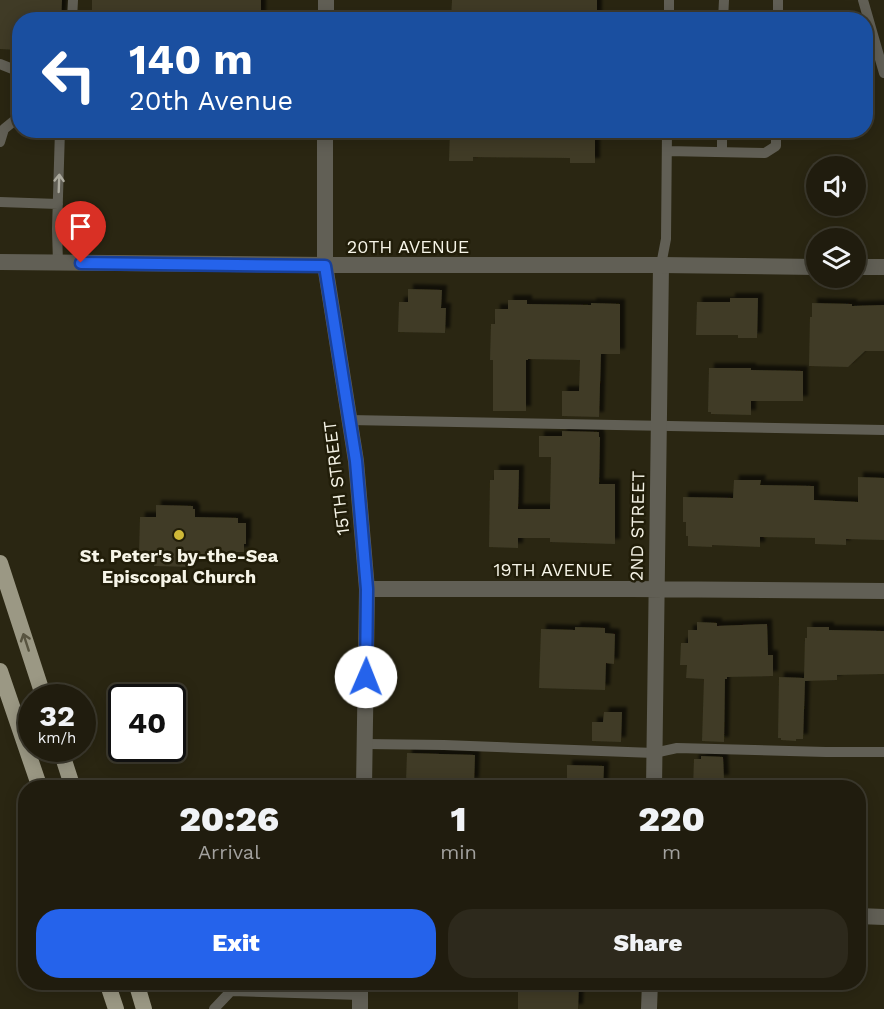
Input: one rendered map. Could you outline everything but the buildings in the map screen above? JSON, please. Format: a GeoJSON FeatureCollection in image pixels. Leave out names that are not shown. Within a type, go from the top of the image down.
{"type":"FeatureCollection","features":[{"type":"Feature","properties":{"kind":"main road"},"geometry":{"type":"LineString","coordinates":[[0,563],[39,684]]}},
{"type":"Feature","properties":{"kind":"main road"},"geometry":{"type":"LineString","coordinates":[[0,671],[37,780]]}},
{"type":"Feature","properties":{"kind":"main road"},"geometry":{"type":"LineString","coordinates":[[65,762],[70,780]]}},
{"type":"Feature","properties":{"kind":"main road"},"geometry":{"type":"LineString","coordinates":[[109,990],[116,1009]]}},
{"type":"Feature","properties":{"kind":"main road"},"geometry":{"type":"LineString","coordinates":[[138,990],[144,1009]]}},
{"type":"Feature","properties":{"kind":"street","name":"15TH STREET"},"geometry":{"type":"LineString","coordinates":[[325,138],[325,266],[356,461],[367,589],[364,780]]}},
{"type":"Feature","properties":{"kind":"street","name":"20TH AVENUE"},"geometry":{"type":"LineString","coordinates":[[0,262],[325,266],[806,267]]}},
{"type":"Feature","properties":{"kind":"street","name":"2ND STREET"},"geometry":{"type":"LineString","coordinates":[[654,780],[662,265]]}},
{"type":"Feature","properties":{"kind":"street"},"geometry":{"type":"LineString","coordinates":[[866,267],[884,267]]}},
{"type":"Feature","properties":{"kind":"street","name":"19TH AVENUE"},"geometry":{"type":"LineString","coordinates":[[367,589],[884,591]]}},
{"type":"Feature","properties":{"kind":"street"},"geometry":{"type":"LineString","coordinates":[[866,916],[884,917]]}},
{"type":"Feature","properties":{"kind":"street"},"geometry":{"type":"LineString","coordinates":[[649,1009],[650,990]]}},
{"type":"Feature","properties":{"kind":"lane"},"geometry":{"type":"LineString","coordinates":[[873,35],[884,73]]}},
{"type":"Feature","properties":{"kind":"lane"},"geometry":{"type":"LineString","coordinates":[[0,142],[4,129],[12,122]]}},
{"type":"Feature","properties":{"kind":"lane"},"geometry":{"type":"LineString","coordinates":[[58,262],[60,138]]}},
{"type":"Feature","properties":{"kind":"lane"},"geometry":{"type":"LineString","coordinates":[[662,265],[666,239],[668,138]]}},
{"type":"Feature","properties":{"kind":"lane"},"geometry":{"type":"LineString","coordinates":[[722,138],[722,153]]}},
{"type":"Feature","properties":{"kind":"lane"},"geometry":{"type":"LineString","coordinates":[[667,151],[765,153],[776,146],[776,138]]}},
{"type":"Feature","properties":{"kind":"lane"},"geometry":{"type":"LineString","coordinates":[[0,202],[58,204]]}},
{"type":"Feature","properties":{"kind":"lane"},"geometry":{"type":"LineString","coordinates":[[349,420],[884,430]]}},
{"type":"Feature","properties":{"kind":"lane"},"geometry":{"type":"LineString","coordinates":[[365,744],[654,753],[677,748],[884,752]]}},
{"type":"Feature","properties":{"kind":"lane"},"geometry":{"type":"LineString","coordinates":[[214,1009],[231,991],[360,996]]}},
{"type":"Feature","properties":{"kind":"place","name":"St. Peter's by-the-Sea Episcopal Church"},"geometry":{"type":"Point","coordinates":[179,535]}},
{"type":"Feature","properties":{"kind":"route"},"geometry":{"type":"LineString","coordinates":[[81,263],[325,266],[356,461],[367,589],[366,677]]}}]}
